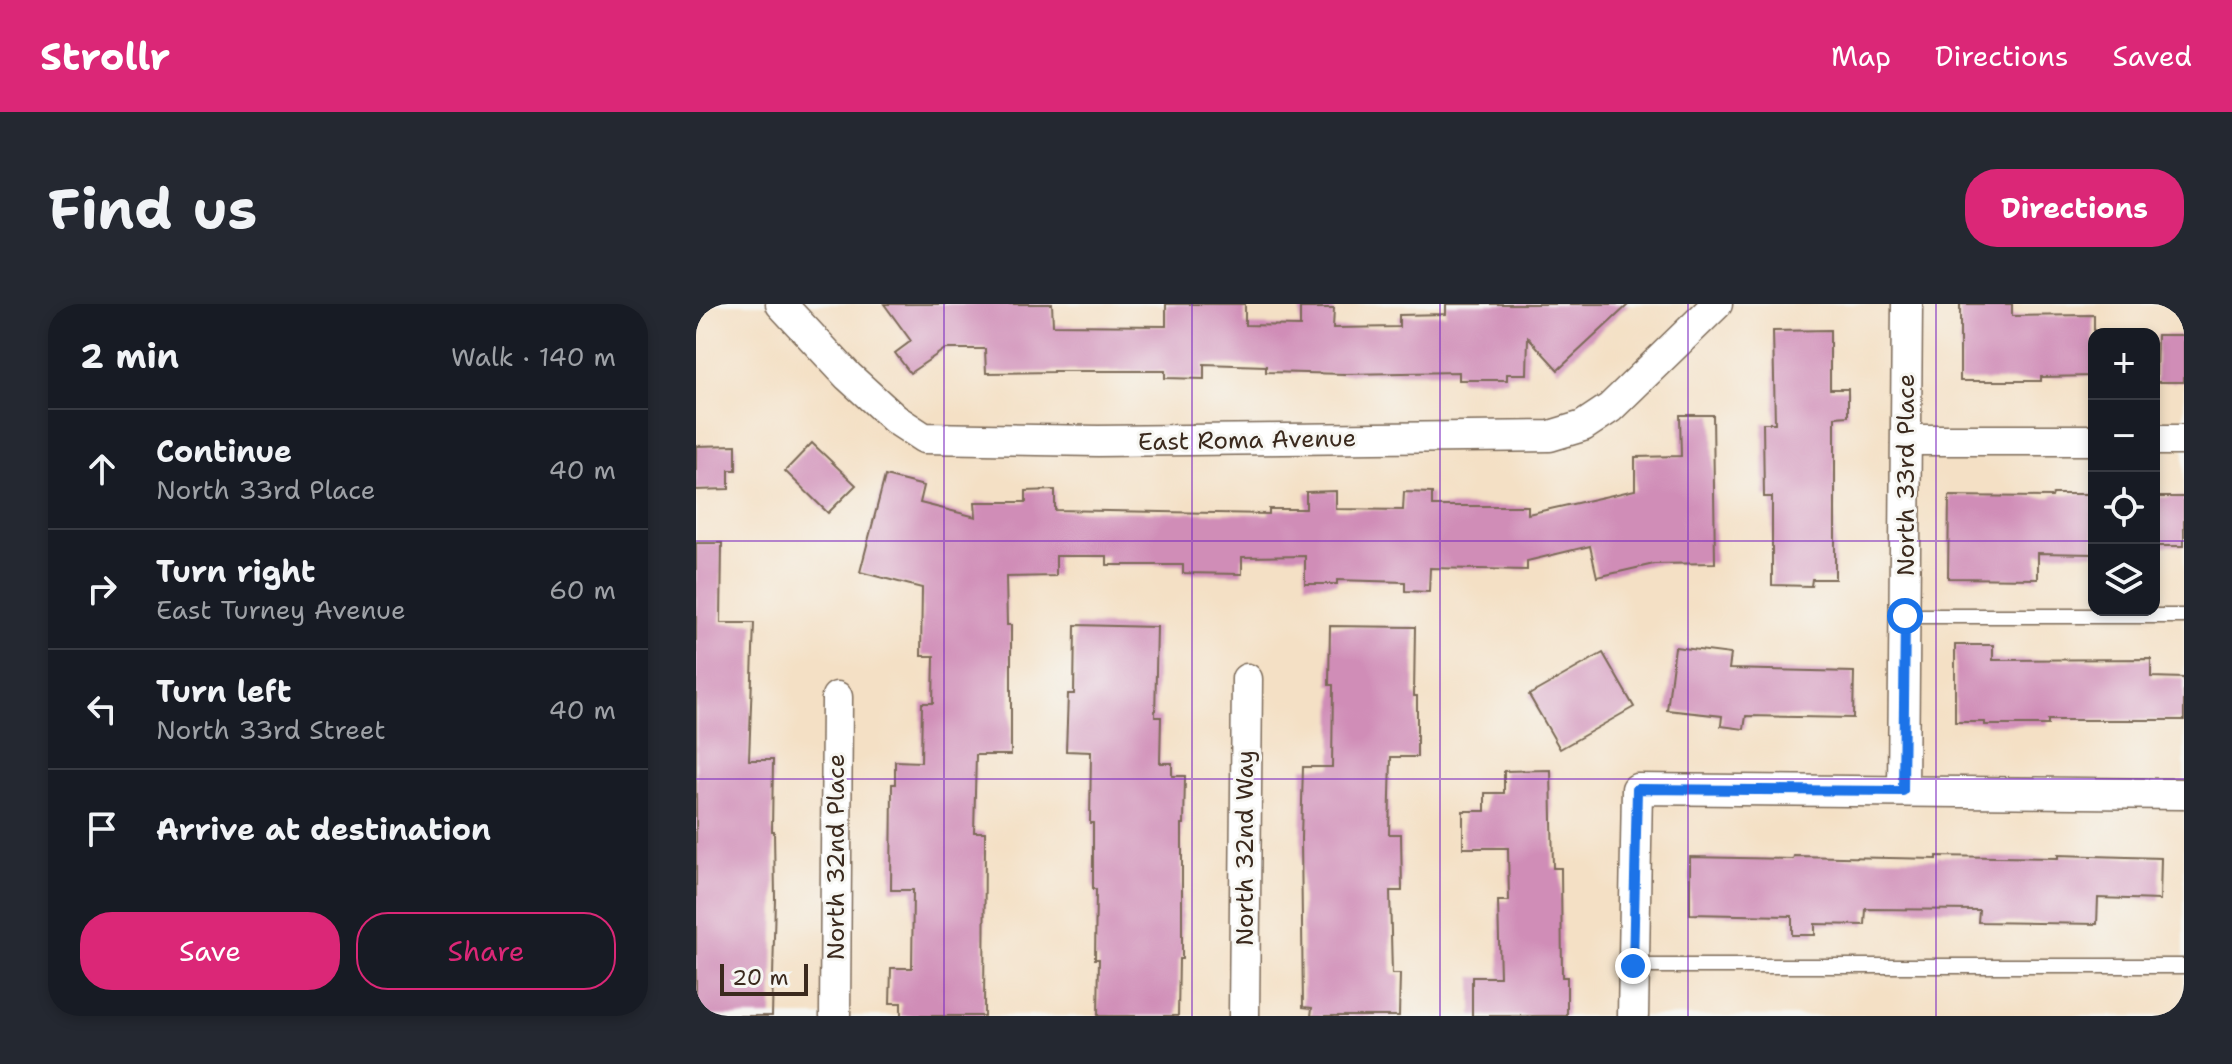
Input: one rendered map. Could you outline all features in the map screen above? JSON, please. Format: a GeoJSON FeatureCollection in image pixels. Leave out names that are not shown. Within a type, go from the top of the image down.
{"type":"FeatureCollection","features":[{"type":"Feature","properties":{"kind":"street","name":"East Roma Avenue"},"geometry":{"type":"LineString","coordinates":[[781,304],[848,376],[895,419],[924,438],[1098,441],[1550,436],[1583,426],[1610,408],[1717,304]]}},
{"type":"Feature","properties":{"kind":"street","name":"North 33rd Place"},"geometry":{"type":"LineString","coordinates":[[1903,791],[1907,304]]}},
{"type":"Feature","properties":{"kind":"street"},"geometry":{"type":"LineString","coordinates":[[1907,440],[2088,440]]}},
{"type":"Feature","properties":{"kind":"street"},"geometry":{"type":"LineString","coordinates":[[2160,440],[2184,440]]}},
{"type":"Feature","properties":{"kind":"street","name":"North 32nd Way"},"geometry":{"type":"LineString","coordinates":[[1244,1016],[1247,679]]}},
{"type":"Feature","properties":{"kind":"street","name":"North 32nd Place"},"geometry":{"type":"LineString","coordinates":[[835,1016],[837,697]]}},
{"type":"Feature","properties":{"kind":"street"},"geometry":{"type":"LineString","coordinates":[[1633,1016],[1637,789],[2184,794]]}},
{"type":"Feature","properties":{"kind":"lane"},"geometry":{"type":"LineString","coordinates":[[1905,616],[2184,616]]}},
{"type":"Feature","properties":{"kind":"lane"},"geometry":{"type":"LineString","coordinates":[[1633,966],[2184,966]]}},
{"type":"Feature","properties":{"kind":"building"},"geometry":{"type":"Polygon","coordinates":[[[884,304],[1052,304],[1053,325],[1166,326],[1166,304],[1245,304],[1245,325],[1300,326],[1300,308],[1334,308],[1333,328],[1399,327],[1399,315],[1446,314],[1446,304],[1629,304],[1558,370],[1528,337],[1527,374],[1507,374],[1507,380],[1459,380],[1459,372],[1266,372],[1266,366],[1204,364],[1204,379],[1165,378],[1165,371],[986,373],[985,349],[945,349],[910,373],[895,353],[911,341],[884,304]]]}},
{"type":"Feature","properties":{"kind":"building"},"geometry":{"type":"Polygon","coordinates":[[[1960,304],[2012,304],[2012,316],[2094,315],[2094,328],[2088,328],[2088,376],[2041,377],[2041,381],[1960,381],[1960,304]]]}},
{"type":"Feature","properties":{"kind":"building"},"geometry":{"type":"Polygon","coordinates":[[[1830,330],[1830,389],[1848,389],[1848,416],[1835,417],[1835,579],[1812,579],[1811,586],[1772,585],[1772,497],[1764,497],[1763,423],[1775,423],[1773,331],[1830,330]]]}},
{"type":"Feature","properties":{"kind":"building"},"geometry":{"type":"Polygon","coordinates":[[[2160,335],[2184,335],[2184,382],[2160,382],[2160,335]]]}},
{"type":"Feature","properties":{"kind":"building"},"geometry":{"type":"Polygon","coordinates":[[[1680,415],[1713,415],[1715,563],[1654,564],[1597,577],[1590,546],[1527,561],[1527,570],[1430,568],[1429,592],[1405,591],[1405,582],[1337,580],[1337,584],[1305,584],[1305,556],[1242,557],[1242,574],[1183,573],[1183,565],[1107,565],[1107,556],[1056,556],[1056,576],[1006,577],[1007,625],[1011,625],[1011,755],[976,755],[974,832],[985,832],[984,1016],[901,1016],[901,1003],[890,1003],[891,968],[912,968],[913,890],[891,890],[892,784],[895,784],[895,761],[921,762],[922,703],[933,703],[934,656],[921,656],[922,588],[860,572],[885,476],[924,486],[920,503],[976,517],[975,502],[1026,502],[1026,491],[1055,490],[1055,510],[1269,514],[1269,509],[1306,509],[1306,492],[1336,491],[1336,509],[1403,510],[1404,492],[1432,493],[1432,506],[1528,506],[1528,514],[1635,490],[1635,457],[1681,456],[1680,415]]]}},
{"type":"Feature","properties":{"kind":"building"},"geometry":{"type":"Polygon","coordinates":[[[812,443],[856,485],[828,513],[785,471],[812,443]]]}},
{"type":"Feature","properties":{"kind":"building"},"geometry":{"type":"Polygon","coordinates":[[[736,445],[736,470],[729,470],[729,489],[696,490],[696,446],[736,445]]]}},
{"type":"Feature","properties":{"kind":"building"},"geometry":{"type":"Polygon","coordinates":[[[2053,494],[2088,494],[2088,554],[2038,553],[2038,579],[1948,578],[1949,496],[2052,497],[2053,494]]]}},
{"type":"Feature","properties":{"kind":"building"},"geometry":{"type":"Polygon","coordinates":[[[2160,497],[2184,497],[2184,546],[2160,546],[2160,497]]]}},
{"type":"Feature","properties":{"kind":"building"},"geometry":{"type":"Polygon","coordinates":[[[696,543],[722,543],[721,623],[754,623],[749,760],[773,760],[775,898],[772,1016],[696,1016],[696,543]]]}},
{"type":"Feature","properties":{"kind":"building"},"geometry":{"type":"Polygon","coordinates":[[[1075,625],[1157,627],[1155,717],[1161,717],[1160,763],[1172,763],[1172,776],[1185,776],[1178,1016],[1098,1016],[1099,959],[1095,959],[1096,889],[1093,889],[1093,823],[1090,823],[1091,752],[1066,751],[1068,694],[1074,694],[1075,625]]]}},
{"type":"Feature","properties":{"kind":"building"},"geometry":{"type":"Polygon","coordinates":[[[1330,626],[1415,627],[1417,757],[1391,757],[1389,834],[1401,834],[1402,891],[1390,891],[1392,974],[1400,974],[1399,1016],[1311,1016],[1312,1008],[1303,1007],[1303,767],[1332,767],[1330,626]]]}},
{"type":"Feature","properties":{"kind":"building"},"geometry":{"type":"Polygon","coordinates":[[[1955,645],[1993,645],[1993,660],[2151,659],[2151,677],[2184,678],[2184,720],[2048,720],[2048,725],[1955,722],[1955,645]]]}},
{"type":"Feature","properties":{"kind":"building"},"geometry":{"type":"Polygon","coordinates":[[[1675,647],[1731,654],[1729,669],[1854,672],[1853,718],[1746,716],[1744,729],[1721,726],[1722,716],[1667,710],[1675,647]]]}},
{"type":"Feature","properties":{"kind":"building"},"geometry":{"type":"Polygon","coordinates":[[[1603,653],[1634,707],[1560,749],[1529,695],[1603,653]]]}},
{"type":"Feature","properties":{"kind":"building"},"geometry":{"type":"Polygon","coordinates":[[[1551,770],[1553,868],[1561,868],[1562,977],[1567,977],[1567,1016],[1472,1016],[1472,977],[1500,977],[1498,901],[1509,901],[1508,848],[1463,848],[1463,811],[1485,811],[1485,793],[1504,793],[1504,771],[1551,770]]]}},
{"type":"Feature","properties":{"kind":"building"},"geometry":{"type":"Polygon","coordinates":[[[2058,855],[2161,858],[2160,900],[2098,898],[2097,924],[1978,922],[1979,910],[1866,909],[1865,925],[1815,924],[1815,935],[1792,935],[1792,916],[1690,914],[1690,857],[1937,859],[1937,856],[2058,858],[2058,855]]]}},
{"type":"Feature","properties":{"kind":"route"},"geometry":{"type":"LineString","coordinates":[[1633,966],[1637,789],[1903,791],[1905,616]]}}]}
